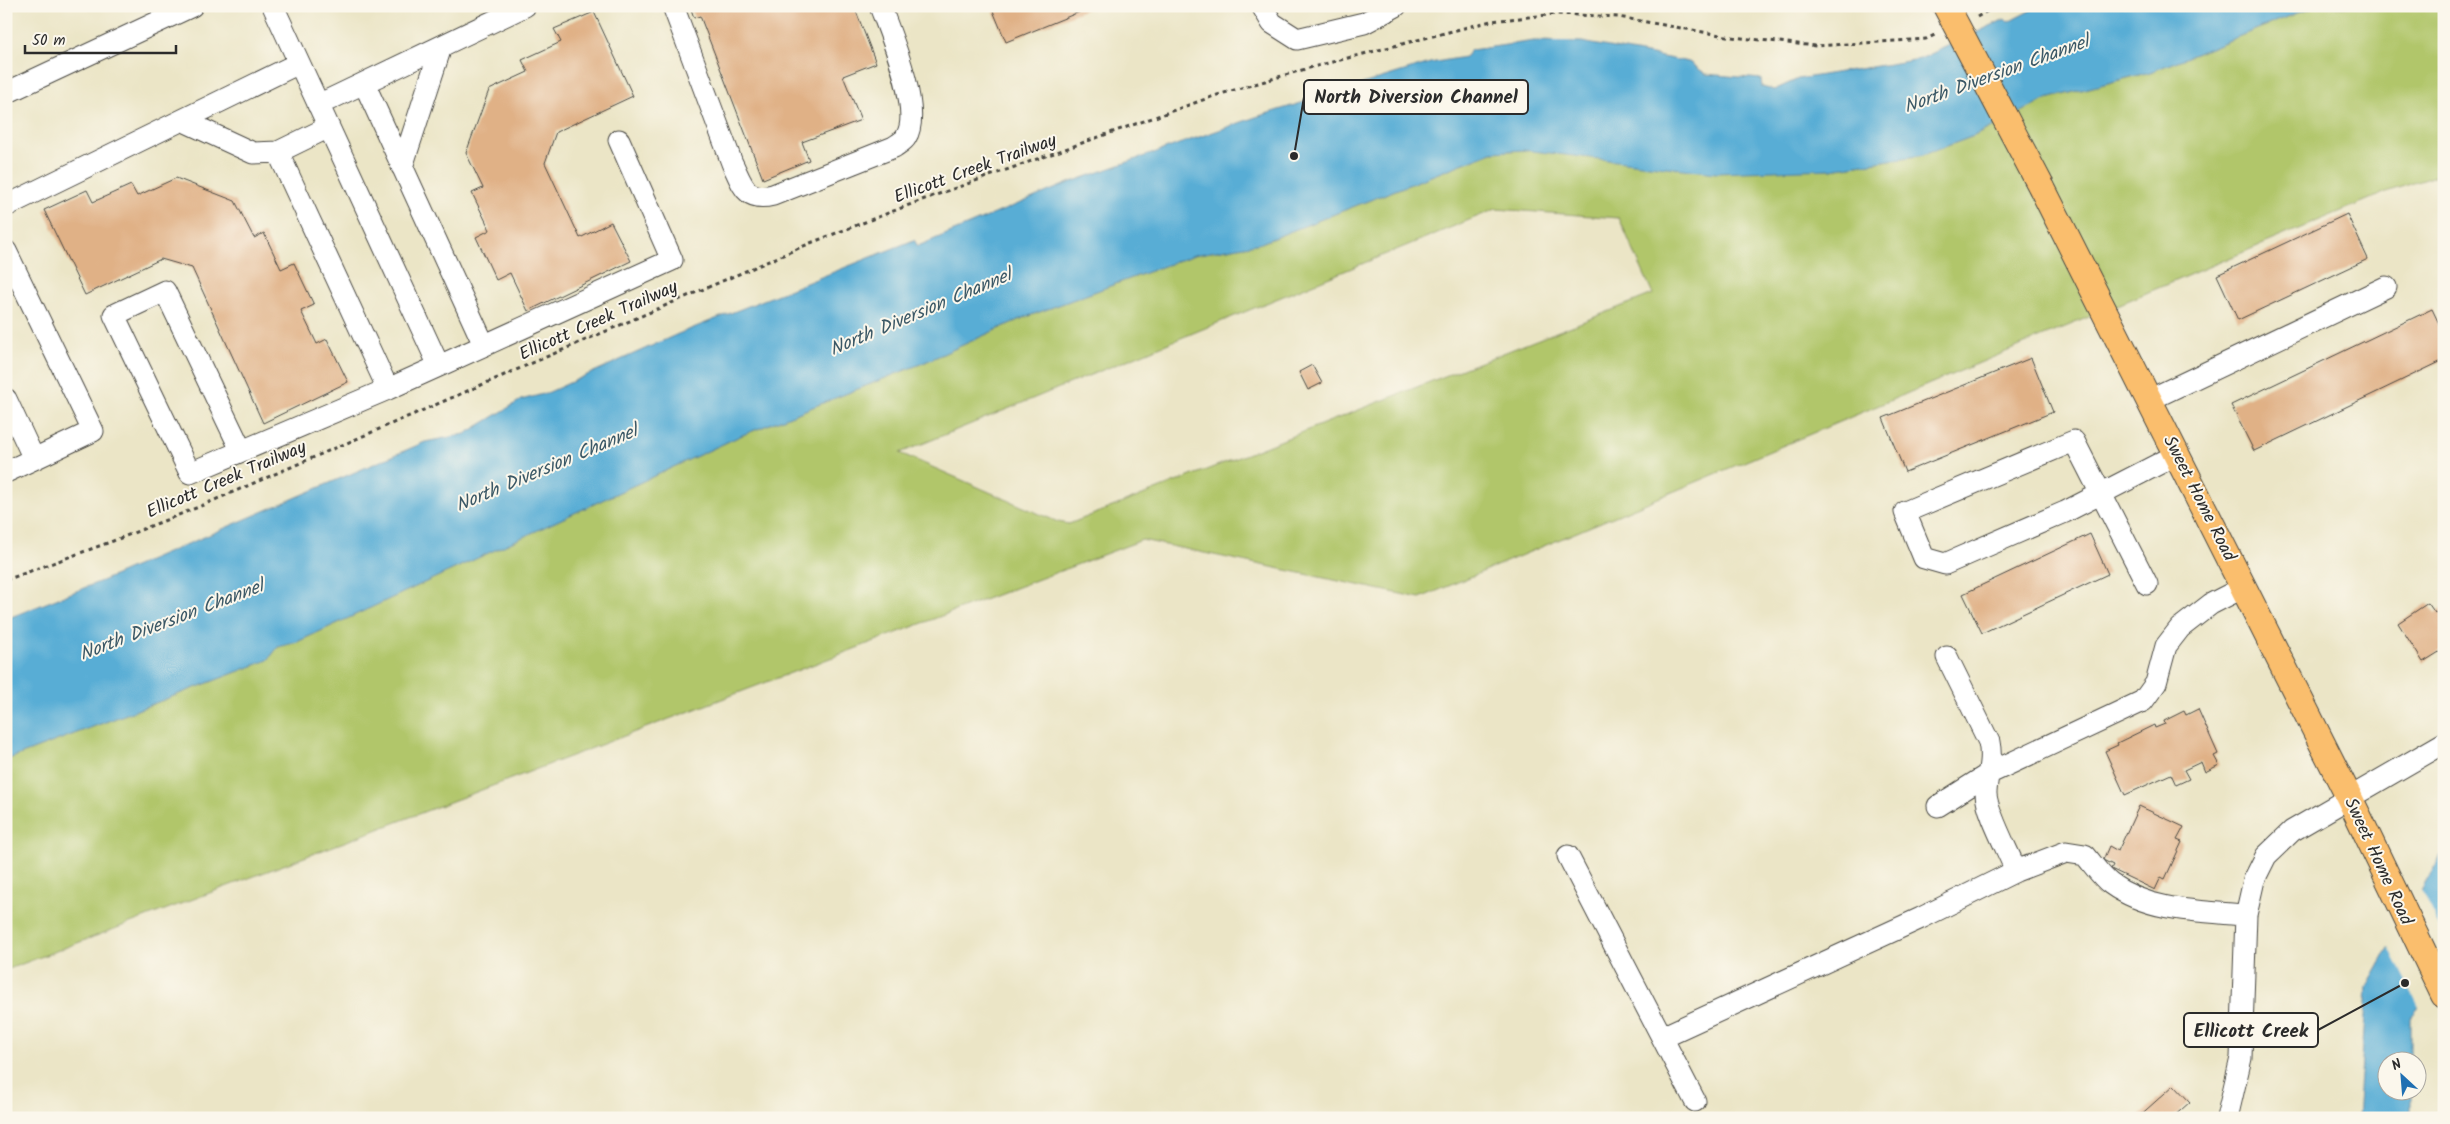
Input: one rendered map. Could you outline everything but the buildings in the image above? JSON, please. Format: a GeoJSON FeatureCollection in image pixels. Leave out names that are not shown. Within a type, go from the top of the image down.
{"type":"FeatureCollection","features":[{"type":"Feature","properties":{"kind":"main road","name":"Sweet Home Road"},"geometry":{"type":"LineString","coordinates":[[1946,6],[2042,188],[2178,454],[2349,797],[2444,995]]}},
{"type":"Feature","properties":{"kind":"street"},"geometry":{"type":"LineString","coordinates":[[6,93],[192,6]]}},
{"type":"Feature","properties":{"kind":"street"},"geometry":{"type":"LineString","coordinates":[[273,6],[439,366]]}},
{"type":"Feature","properties":{"kind":"street"},"geometry":{"type":"LineString","coordinates":[[318,105],[525,6]]}},
{"type":"Feature","properties":{"kind":"street"},"geometry":{"type":"LineString","coordinates":[[673,6],[732,164],[743,186],[751,194],[760,198],[773,195],[894,147],[906,138],[910,124],[910,107],[900,59],[880,6]]}},
{"type":"Feature","properties":{"kind":"street"},"geometry":{"type":"LineString","coordinates":[[1262,6],[1272,23],[1297,39],[1364,23],[1396,6]]}},
{"type":"Feature","properties":{"kind":"street"},"geometry":{"type":"LineString","coordinates":[[402,167],[441,47]]}},
{"type":"Feature","properties":{"kind":"street"},"geometry":{"type":"LineString","coordinates":[[6,206],[184,121],[299,63]]}},
{"type":"Feature","properties":{"kind":"street"},"geometry":{"type":"LineString","coordinates":[[364,83],[484,345]]}},
{"type":"Feature","properties":{"kind":"street"},"geometry":{"type":"LineString","coordinates":[[184,121],[253,153],[278,152],[328,127]]}},
{"type":"Feature","properties":{"kind":"street"},"geometry":{"type":"LineString","coordinates":[[240,450],[165,291],[114,315],[190,473],[240,450],[388,389],[672,260],[619,140]]}},
{"type":"Feature","properties":{"kind":"street"},"geometry":{"type":"LineString","coordinates":[[278,152],[388,389]]}},
{"type":"Feature","properties":{"kind":"street"},"geometry":{"type":"LineString","coordinates":[[6,251],[93,431],[6,472]]}},
{"type":"Feature","properties":{"kind":"street"},"geometry":{"type":"LineString","coordinates":[[2150,399],[2386,288]]}},
{"type":"Feature","properties":{"kind":"street"},"geometry":{"type":"LineString","coordinates":[[6,399],[34,459]]}},
{"type":"Feature","properties":{"kind":"street"},"geometry":{"type":"LineString","coordinates":[[2147,584],[2102,493],[2074,441],[1905,512],[1924,558],[1945,564],[2065,512],[2102,493],[2178,454]]}},
{"type":"Feature","properties":{"kind":"street"},"geometry":{"type":"LineString","coordinates":[[1938,806],[1990,773],[2143,701],[2156,683],[2166,646],[2180,628],[2204,608],[2244,587]]}},
{"type":"Feature","properties":{"kind":"street"},"geometry":{"type":"LineString","coordinates":[[1947,657],[1989,742],[1992,756],[1986,793],[1989,807],[2016,871]]}},
{"type":"Feature","properties":{"kind":"street"},"geometry":{"type":"LineString","coordinates":[[2227,1118],[2241,1058],[2246,915],[2254,880],[2266,856],[2292,831],[2444,743]]}},
{"type":"Feature","properties":{"kind":"street"},"geometry":{"type":"LineString","coordinates":[[1662,1037],[1922,918],[2016,871],[2066,852],[2085,855],[2109,883],[2138,900],[2174,908],[2246,915]]}},
{"type":"Feature","properties":{"kind":"street"},"geometry":{"type":"LineString","coordinates":[[1568,856],[1695,1101]]}},
{"type":"Feature","properties":{"kind":"path"},"geometry":{"type":"LineString","coordinates":[[1969,21],[1996,6]]}},
{"type":"Feature","properties":{"kind":"path","name":"Ellicott Creek Trailway"},"geometry":{"type":"LineString","coordinates":[[6,580],[113,542],[196,508],[813,242],[922,200],[1214,96],[1309,68],[1491,21],[1557,14],[1618,18],[1732,38],[1816,46],[1926,39],[1943,32]]}},
{"type":"Feature","properties":{"kind":"green space"},"geometry":{"type":"Polygon","coordinates":[[[2315,6],[2444,6],[2444,173],[2389,191],[1420,598],[1142,540],[6,970],[6,760],[268,660],[278,647],[297,642],[740,436],[923,363],[1018,320],[1194,255],[1261,243],[1492,152],[1524,150],[1831,169],[1923,155],[1974,136],[2047,99],[2150,72],[2315,6]],[[1496,209],[900,453],[1058,522],[1069,524],[1653,294],[1619,218],[1496,209]]]}},
{"type":"Feature","properties":{"kind":"water"},"geometry":{"type":"Polygon","coordinates":[[[2039,6],[2315,6],[2150,72],[2047,99],[1974,136],[1923,155],[1831,169],[1716,173],[1524,150],[1492,152],[1261,243],[1194,255],[1018,320],[923,363],[740,436],[297,642],[278,647],[268,660],[6,760],[6,619],[104,580],[425,442],[465,434],[521,400],[547,393],[678,334],[914,240],[918,246],[1071,182],[1256,117],[1430,63],[1465,57],[1471,50],[1534,41],[1582,42],[1689,62],[1706,74],[1761,79],[1762,87],[1774,90],[1798,79],[1920,59],[2005,19],[2008,22],[2039,6]]]}},
{"type":"Feature","properties":{"kind":"water"},"geometry":{"type":"Polygon","coordinates":[[[2444,850],[2444,978],[2410,1018],[2410,1052],[2378,1052],[2378,1102],[2410,1102],[2410,1118],[2358,1118],[2367,987],[2444,850]]]}},
{"type":"Feature","properties":{"kind":"pier"},"geometry":{"type":"Polygon","coordinates":[[[2420,888],[2444,937],[2444,982],[2420,1010],[2388,945],[2420,888]]]}},
{"type":"Feature","properties":{"kind":"place","name":"North Diversion Channel"},"geometry":{"type":"Point","coordinates":[1294,156]}},
{"type":"Feature","properties":{"kind":"place","name":"Ellicott Creek"},"geometry":{"type":"Point","coordinates":[2405,983]}}]}
